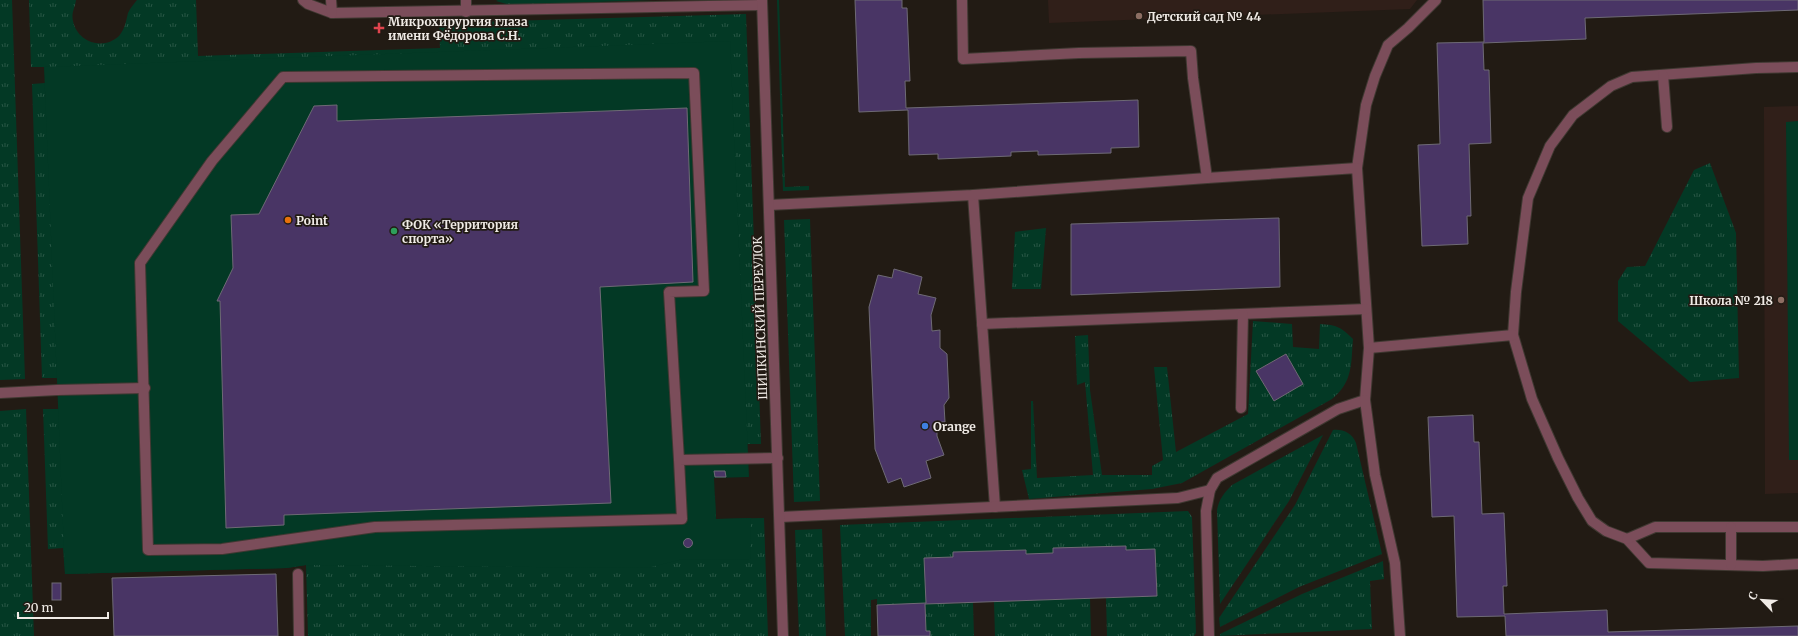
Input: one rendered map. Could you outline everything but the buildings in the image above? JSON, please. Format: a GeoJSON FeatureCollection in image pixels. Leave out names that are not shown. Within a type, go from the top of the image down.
{"type":"FeatureCollection","features":[{"type":"Feature","properties":{"kind":"street"},"geometry":{"type":"LineString","coordinates":[[303,0],[308,4],[332,13],[466,12],[762,2]]}},
{"type":"Feature","properties":{"kind":"street"},"geometry":{"type":"LineString","coordinates":[[331,0],[332,13]]}},
{"type":"Feature","properties":{"kind":"street"},"geometry":{"type":"LineString","coordinates":[[466,0],[466,12]]}},
{"type":"Feature","properties":{"kind":"street"},"geometry":{"type":"LineString","coordinates":[[962,0],[963,59],[1079,53],[1191,51],[1192,78],[1207,178]]}},
{"type":"Feature","properties":{"kind":"street"},"geometry":{"type":"LineString","coordinates":[[1400,636],[1395,563],[1375,475],[1365,400],[1369,348],[1357,168],[1366,105],[1375,76],[1388,45],[1408,28],[1436,0]]}},
{"type":"Feature","properties":{"kind":"street","name":"ШИПКИНСКИЙ ПЕРЕУЛОК"},"geometry":{"type":"LineString","coordinates":[[762,2],[784,636]]}},
{"type":"Feature","properties":{"kind":"street"},"geometry":{"type":"LineString","coordinates":[[1798,67],[1756,68],[1632,77],[1611,86],[1573,115],[1550,146],[1528,198],[1516,292],[1513,335],[1532,399],[1558,458],[1578,498],[1592,520],[1606,531],[1627,539],[1649,563],[1731,565],[1798,564]]}},
{"type":"Feature","properties":{"kind":"street"},"geometry":{"type":"LineString","coordinates":[[694,73],[704,291],[669,292],[679,460],[682,519],[375,527],[222,549],[148,550],[145,388],[140,263],[212,160],[282,77],[694,73]]}},
{"type":"Feature","properties":{"kind":"street"},"geometry":{"type":"LineString","coordinates":[[1664,75],[1667,126]]}},
{"type":"Feature","properties":{"kind":"street"},"geometry":{"type":"LineString","coordinates":[[769,205],[973,195],[1357,168]]}},
{"type":"Feature","properties":{"kind":"street"},"geometry":{"type":"LineString","coordinates":[[973,195],[995,507]]}},
{"type":"Feature","properties":{"kind":"street"},"geometry":{"type":"LineString","coordinates":[[982,324],[1366,309]]}},
{"type":"Feature","properties":{"kind":"street"},"geometry":{"type":"LineString","coordinates":[[1241,408],[1243,314]]}},
{"type":"Feature","properties":{"kind":"street"},"geometry":{"type":"LineString","coordinates":[[1369,348],[1513,335]]}},
{"type":"Feature","properties":{"kind":"street"},"geometry":{"type":"LineString","coordinates":[[0,393],[145,388]]}},
{"type":"Feature","properties":{"kind":"street"},"geometry":{"type":"LineString","coordinates":[[1209,636],[1206,511],[1210,490],[1217,478],[1338,409],[1365,400]]}},
{"type":"Feature","properties":{"kind":"street"},"geometry":{"type":"LineString","coordinates":[[679,460],[778,458]]}},
{"type":"Feature","properties":{"kind":"street"},"geometry":{"type":"LineString","coordinates":[[780,518],[1178,498],[1210,490]]}},
{"type":"Feature","properties":{"kind":"street"},"geometry":{"type":"LineString","coordinates":[[1627,539],[1655,526],[1798,527]]}},
{"type":"Feature","properties":{"kind":"street"},"geometry":{"type":"LineString","coordinates":[[1731,527],[1731,565]]}},
{"type":"Feature","properties":{"kind":"street"},"geometry":{"type":"LineString","coordinates":[[298,574],[299,636]]}},
{"type":"Feature","properties":{"kind":"shaded area","name":"Детский сад № 44"},"geometry":{"type":"Polygon","coordinates":[[[1048,0],[1417,0],[1410,9],[1049,23],[1048,0]]]}},
{"type":"Feature","properties":{"kind":"shaded area","name":"Школа № 218"},"geometry":{"type":"Polygon","coordinates":[[[1798,106],[1798,493],[1765,494],[1764,107],[1798,106]]]}},
{"type":"Feature","properties":{"kind":"green space"},"geometry":{"type":"Polygon","coordinates":[[[0,0],[12,0],[25,379],[0,380],[0,0]]]}},
{"type":"Feature","properties":{"kind":"green space"},"geometry":{"type":"Polygon","coordinates":[[[29,0],[76,0],[72,15],[75,28],[85,39],[92,42],[106,43],[113,41],[119,36],[124,28],[129,11],[137,0],[196,0],[198,56],[440,48],[439,23],[746,14],[761,444],[747,444],[204,145],[44,67],[31,67],[29,0]]]}},
{"type":"Feature","properties":{"kind":"green space"},"geometry":{"type":"Polygon","coordinates":[[[653,0],[510,5],[496,1],[653,0]]]}},
{"type":"Feature","properties":{"kind":"green space"},"geometry":{"type":"Polygon","coordinates":[[[777,0],[779,0],[785,187],[809,186],[809,190],[783,191],[777,0]]]}},
{"type":"Feature","properties":{"kind":"green space","name":"ФОК «Территория спорта»"},"geometry":{"type":"Polygon","coordinates":[[[730,41],[749,477],[714,478],[716,519],[751,518],[750,559],[679,560],[647,568],[306,565],[287,568],[65,574],[44,67],[730,41]]]}},
{"type":"Feature","properties":{"kind":"green space"},"geometry":{"type":"Polygon","coordinates":[[[45,83],[62,378],[42,378],[32,84],[45,83]]]}},
{"type":"Feature","properties":{"kind":"green space"},"geometry":{"type":"Polygon","coordinates":[[[1798,121],[1798,460],[1789,460],[1786,122],[1798,121]]]}},
{"type":"Feature","properties":{"kind":"green space"},"geometry":{"type":"Polygon","coordinates":[[[1710,163],[1736,233],[1739,378],[1690,382],[1618,321],[1618,281],[1627,267],[1645,266],[1694,170],[1710,163]]]}},
{"type":"Feature","properties":{"kind":"green space"},"geometry":{"type":"Polygon","coordinates":[[[810,219],[820,501],[794,502],[784,220],[810,219]]]}},
{"type":"Feature","properties":{"kind":"green space"},"geometry":{"type":"Polygon","coordinates":[[[1046,228],[1041,289],[1012,289],[1015,232],[1046,228]]]}},
{"type":"Feature","properties":{"kind":"green space"},"geometry":{"type":"Polygon","coordinates":[[[1253,321],[1292,324],[1293,347],[1319,349],[1320,324],[1338,327],[1353,339],[1350,372],[1344,386],[1332,399],[1182,483],[1152,489],[1029,499],[1022,470],[1031,469],[1031,401],[1033,401],[1037,478],[1093,475],[1085,382],[1077,385],[1075,336],[1088,335],[1090,390],[1102,475],[1152,475],[1152,466],[1163,460],[1154,367],[1167,367],[1176,452],[1248,414],[1253,321]],[[1285,354],[1256,371],[1274,401],[1303,384],[1285,354]]]}},
{"type":"Feature","properties":{"kind":"green space"},"geometry":{"type":"Polygon","coordinates":[[[26,409],[34,636],[0,636],[0,411],[26,409]]]}},
{"type":"Feature","properties":{"kind":"green space"},"geometry":{"type":"Polygon","coordinates":[[[43,409],[60,409],[715,496],[716,519],[764,518],[768,636],[308,636],[306,565],[287,568],[65,574],[63,548],[48,549],[43,409]]]}},
{"type":"Feature","properties":{"kind":"green space"},"geometry":{"type":"Polygon","coordinates":[[[1333,430],[1347,432],[1356,443],[1382,554],[1299,587],[1220,627],[1219,618],[1295,505],[1333,430]]]}},
{"type":"Feature","properties":{"kind":"green space"},"geometry":{"type":"Polygon","coordinates":[[[1323,435],[1289,501],[1220,604],[1217,510],[1222,496],[1232,485],[1323,435]]]}},
{"type":"Feature","properties":{"kind":"green space"},"geometry":{"type":"Polygon","coordinates":[[[1188,511],[1192,517],[1196,633],[1194,636],[1107,636],[1106,598],[1157,595],[1155,550],[1126,550],[1125,546],[1053,548],[1053,553],[1026,554],[1026,550],[953,552],[953,557],[924,559],[926,603],[877,605],[877,599],[871,600],[871,636],[845,636],[840,525],[1188,511]]]}},
{"type":"Feature","properties":{"kind":"green space"},"geometry":{"type":"Polygon","coordinates":[[[822,529],[826,636],[799,636],[795,530],[822,529]]]}},
{"type":"Feature","properties":{"kind":"green space"},"geometry":{"type":"Polygon","coordinates":[[[1383,561],[1384,579],[1370,581],[1372,629],[1220,636],[1220,634],[1302,594],[1383,561]]]}},
{"type":"Feature","properties":{"kind":"green space"},"geometry":{"type":"Polygon","coordinates":[[[1090,598],[1091,636],[995,636],[994,602],[1090,598]]]}},
{"type":"Feature","properties":{"kind":"green space"},"geometry":{"type":"Polygon","coordinates":[[[973,603],[974,636],[930,636],[930,631],[926,631],[925,604],[973,603]]]}},
{"type":"Feature","properties":{"kind":"place","name":"Детский сад № 44"},"geometry":{"type":"Point","coordinates":[1139,16]}},
{"type":"Feature","properties":{"kind":"place","name":"Микрохирургия глаза имени Фёдорова С.Н."},"geometry":{"type":"Point","coordinates":[379,28]}},
{"type":"Feature","properties":{"kind":"place","name":"Point"},"geometry":{"type":"Point","coordinates":[288,220]}},
{"type":"Feature","properties":{"kind":"place","name":"ФОК «Территория спорта»"},"geometry":{"type":"Point","coordinates":[394,231]}},
{"type":"Feature","properties":{"kind":"place","name":"Школа № 218"},"geometry":{"type":"Point","coordinates":[1781,300]}},
{"type":"Feature","properties":{"kind":"place","name":"Orange"},"geometry":{"type":"Point","coordinates":[925,426]}}]}
